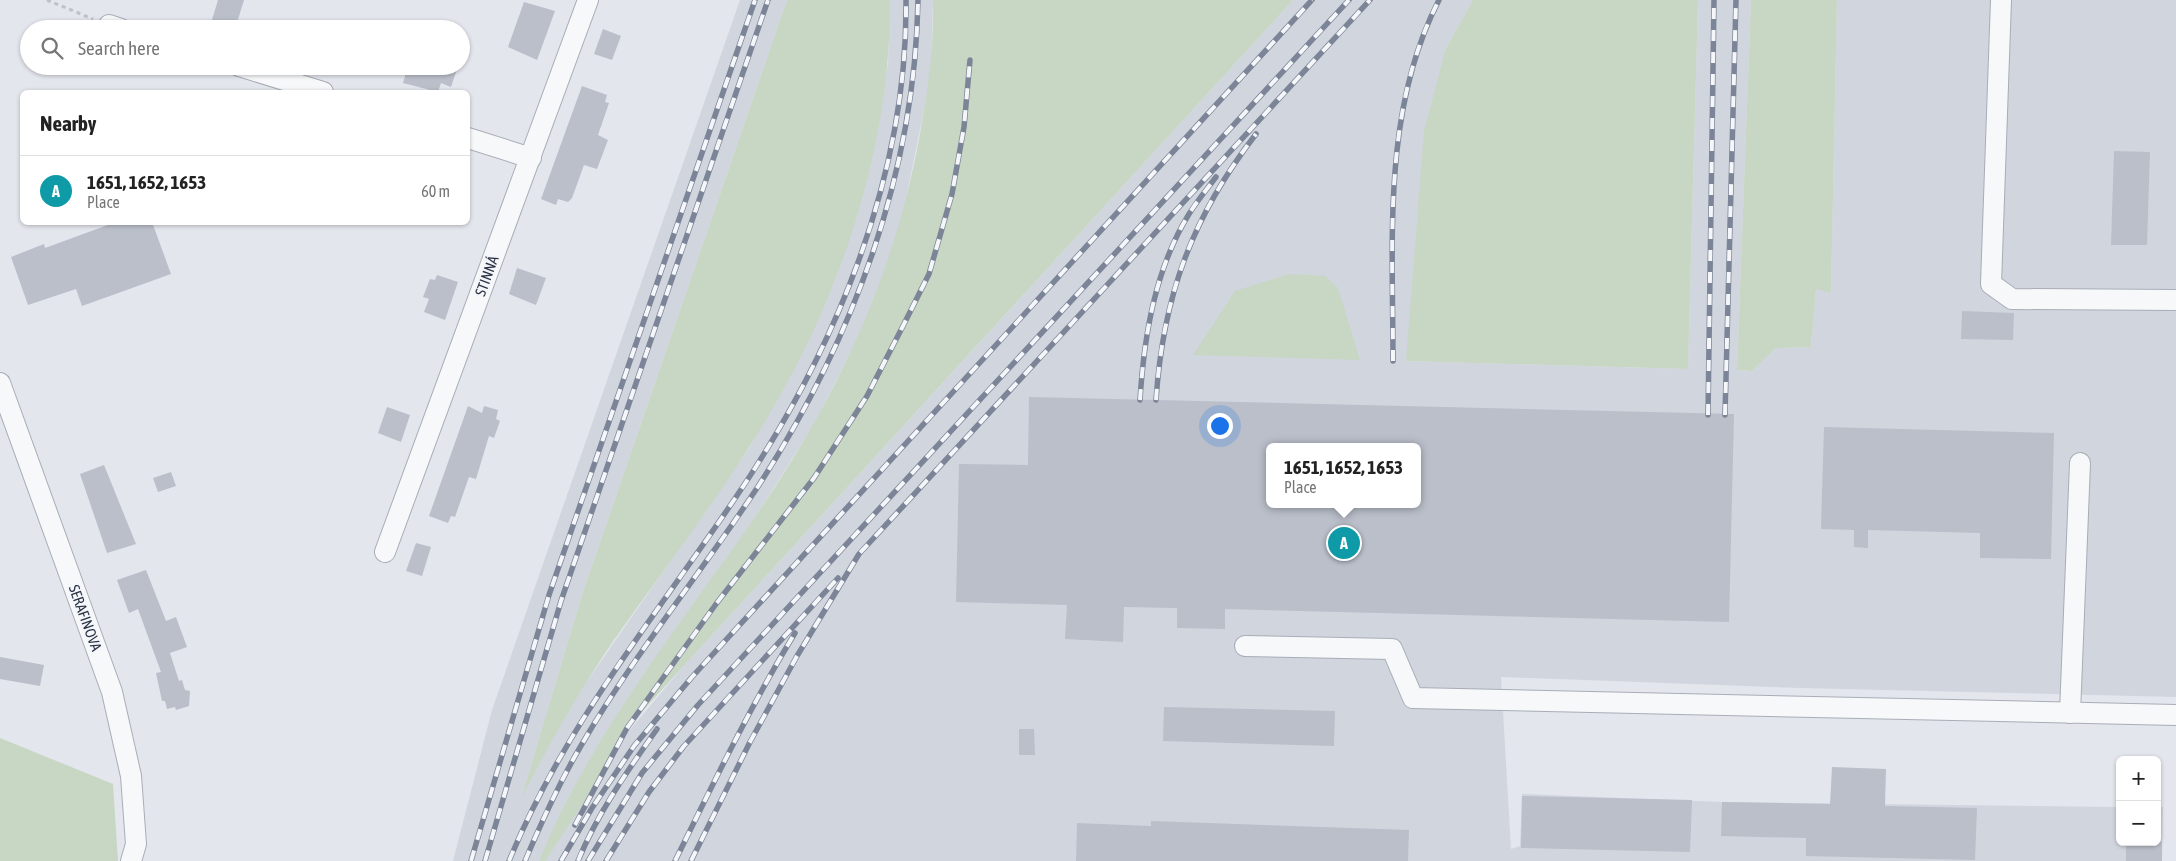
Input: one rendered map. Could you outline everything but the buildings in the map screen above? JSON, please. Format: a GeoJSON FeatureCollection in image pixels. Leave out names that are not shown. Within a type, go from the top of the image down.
{"type":"FeatureCollection","features":[{"type":"Feature","properties":{"kind":"street","name":"STINNÁ"},"geometry":{"type":"LineString","coordinates":[[385,552],[588,0]]}},
{"type":"Feature","properties":{"kind":"street"},"geometry":{"type":"LineString","coordinates":[[2001,0],[1991,284],[2012,299],[2176,300]]}},
{"type":"Feature","properties":{"kind":"street"},"geometry":{"type":"LineString","coordinates":[[268,75],[316,90]]}},
{"type":"Feature","properties":{"kind":"street"},"geometry":{"type":"LineString","coordinates":[[470,139],[531,158]]}},
{"type":"Feature","properties":{"kind":"street","name":"SERAFINOVA"},"geometry":{"type":"LineString","coordinates":[[0,383],[112,692],[132,776],[136,844],[131,861]]}},
{"type":"Feature","properties":{"kind":"street"},"geometry":{"type":"LineString","coordinates":[[2070,713],[2080,463]]}},
{"type":"Feature","properties":{"kind":"street"},"geometry":{"type":"LineString","coordinates":[[1245,646],[1392,649],[1413,698],[2176,715]]}},
{"type":"Feature","properties":{"kind":"path"},"geometry":{"type":"LineString","coordinates":[[47,0],[97,20]]}},
{"type":"Feature","properties":{"kind":"shaded area"},"geometry":{"type":"Polygon","coordinates":[[[740,0],[787,0],[582,595],[522,796],[556,731],[583,687],[749,448],[799,359],[836,278],[862,197],[873,149],[888,63],[890,0],[933,0],[931,68],[904,208],[892,251],[861,332],[813,426],[756,516],[620,710],[570,795],[539,861],[453,861],[492,710],[740,0]]]}},
{"type":"Feature","properties":{"kind":"shaded area"},"geometry":{"type":"Polygon","coordinates":[[[1293,0],[1473,0],[1446,48],[1406,361],[1688,369],[1698,0],[1751,0],[1737,370],[1752,371],[1776,348],[1811,347],[1816,288],[1831,293],[1837,0],[2176,0],[2176,697],[1800,688],[1501,677],[1511,849],[1520,846],[1522,794],[1722,802],[2116,807],[2116,846],[2161,846],[2161,807],[2163,807],[2162,861],[544,861],[623,738],[682,668],[1293,0]]]}},
{"type":"Feature","properties":{"kind":"green space"},"geometry":{"type":"Polygon","coordinates":[[[787,0],[890,0],[888,53],[882,106],[872,159],[859,211],[842,262],[822,312],[774,406],[717,496],[601,659],[542,758],[521,799],[582,595],[787,0]]]}},
{"type":"Feature","properties":{"kind":"green space"},"geometry":{"type":"Polygon","coordinates":[[[933,0],[1293,0],[627,728],[599,779],[545,861],[539,861],[560,815],[610,726],[785,472],[812,427],[859,334],[878,287],[909,187],[928,84],[933,34],[933,0]]]}},
{"type":"Feature","properties":{"kind":"green space"},"geometry":{"type":"Polygon","coordinates":[[[1473,0],[1698,0],[1688,369],[1406,361],[1424,131],[1446,48],[1473,0]]]}},
{"type":"Feature","properties":{"kind":"green space"},"geometry":{"type":"Polygon","coordinates":[[[1751,0],[1837,0],[1831,293],[1816,289],[1811,347],[1776,348],[1752,371],[1737,370],[1751,0]]]}},
{"type":"Feature","properties":{"kind":"green space"},"geometry":{"type":"Polygon","coordinates":[[[1289,274],[1325,276],[1338,288],[1360,360],[1193,355],[1235,291],[1289,274]]]}},
{"type":"Feature","properties":{"kind":"green space"},"geometry":{"type":"Polygon","coordinates":[[[0,738],[113,784],[118,861],[0,861],[0,738]]]}},
{"type":"Feature","properties":{"kind":"railway"},"geometry":{"type":"LineString","coordinates":[[471,861],[549,595],[755,0]]}},
{"type":"Feature","properties":{"kind":"railway"},"geometry":{"type":"LineString","coordinates":[[485,861],[561,601],[768,0]]}},
{"type":"Feature","properties":{"kind":"railway"},"geometry":{"type":"LineString","coordinates":[[509,861],[531,811],[583,719],[734,500],[770,444],[803,386],[832,325],[858,263],[879,199],[894,133],[903,67],[906,0]]}},
{"type":"Feature","properties":{"kind":"railway"},"geometry":{"type":"LineString","coordinates":[[525,861],[566,772],[602,710],[759,485],[793,429],[823,372],[850,313],[873,253],[891,191],[905,129],[914,65],[918,0]]}},
{"type":"Feature","properties":{"kind":"railway"},"geometry":{"type":"LineString","coordinates":[[561,861],[592,808],[634,746],[692,677],[1312,0]]}},
{"type":"Feature","properties":{"kind":"railway"},"geometry":{"type":"LineString","coordinates":[[588,861],[642,773],[698,705],[1349,0]]}},
{"type":"Feature","properties":{"kind":"railway"},"geometry":{"type":"LineString","coordinates":[[691,861],[750,742],[797,656],[859,554],[1370,0]]}},
{"type":"Feature","properties":{"kind":"railway"},"geometry":{"type":"LineString","coordinates":[[1393,361],[1393,223],[1399,131],[1408,86],[1421,42],[1439,0]]}},
{"type":"Feature","properties":{"kind":"railway"},"geometry":{"type":"LineString","coordinates":[[1708,415],[1714,0]]}},
{"type":"Feature","properties":{"kind":"railway"},"geometry":{"type":"LineString","coordinates":[[1725,415],[1736,0]]}},
{"type":"Feature","properties":{"kind":"railway"},"geometry":{"type":"LineString","coordinates":[[575,825],[627,728],[716,604],[814,478],[867,396],[929,274],[952,194],[964,127],[970,60]]}},
{"type":"Feature","properties":{"kind":"railway"},"geometry":{"type":"LineString","coordinates":[[1156,400],[1166,326],[1174,292],[1185,259],[1198,227],[1214,196],[1256,134]]}},
{"type":"Feature","properties":{"kind":"railway"},"geometry":{"type":"LineString","coordinates":[[1140,400],[1148,328],[1160,280],[1177,235],[1192,209],[1216,177]]}},
{"type":"Feature","properties":{"kind":"railway"},"geometry":{"type":"LineString","coordinates":[[606,861],[649,792],[684,746],[838,578]]}},
{"type":"Feature","properties":{"kind":"railway"},"geometry":{"type":"LineString","coordinates":[[675,861],[747,717],[795,633]]}},
{"type":"Feature","properties":{"kind":"railway"},"geometry":{"type":"LineString","coordinates":[[578,861],[604,809],[624,776],[657,729]]}},
{"type":"Feature","properties":{"kind":"place","name":"1651, 1652, 1653"},"geometry":{"type":"Point","coordinates":[1344,543]}}]}
